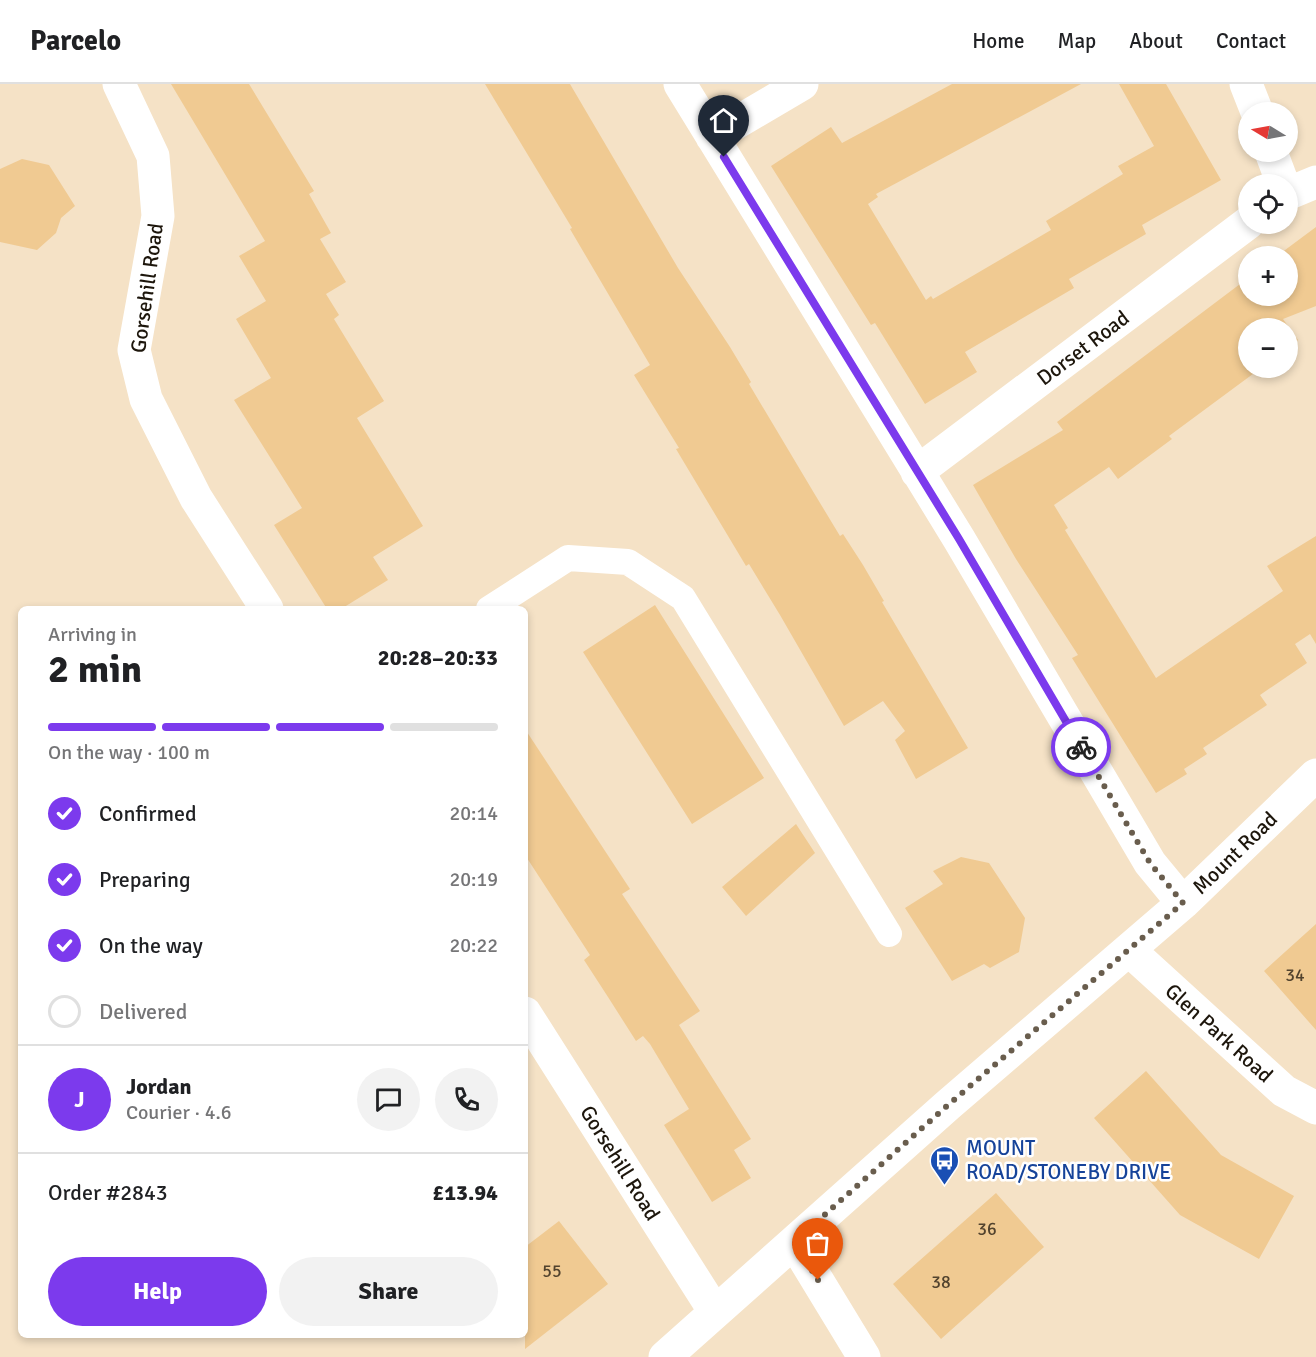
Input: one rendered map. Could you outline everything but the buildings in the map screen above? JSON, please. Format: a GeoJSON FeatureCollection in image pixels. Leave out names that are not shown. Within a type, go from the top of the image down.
{"type":"FeatureCollection","features":[{"type":"Feature","properties":{"kind":"street","name":"Gorsehill Road"},"geometry":{"type":"LineString","coordinates":[[119,84],[153,156],[158,216],[134,350],[146,399],[196,498],[265,606]]}},
{"type":"Feature","properties":{"kind":"street"},"geometry":{"type":"LineString","coordinates":[[680,84],[917,472],[1150,863],[1183,903]]}},
{"type":"Feature","properties":{"kind":"street"},"geometry":{"type":"LineString","coordinates":[[712,137],[802,84]]}},
{"type":"Feature","properties":{"kind":"street"},"geometry":{"type":"LineString","coordinates":[[1246,84],[1253,102]]}},
{"type":"Feature","properties":{"kind":"street"},"geometry":{"type":"LineString","coordinates":[[1298,189],[1316,182]]}},
{"type":"Feature","properties":{"kind":"street","name":"Dorset Road"},"geometry":{"type":"LineString","coordinates":[[917,472],[1238,231]]}},
{"type":"Feature","properties":{"kind":"street","name":"Mount Road"},"geometry":{"type":"LineString","coordinates":[[665,1357],[1183,903],[1316,775]]}},
{"type":"Feature","properties":{"kind":"street","name":"Glen Park Road"},"geometry":{"type":"LineString","coordinates":[[1129,950],[1284,1091],[1316,1108]]}},
{"type":"Feature","properties":{"kind":"street","name":"Gorsehill Road"},"geometry":{"type":"LineString","coordinates":[[528,1018],[715,1312]]}},
{"type":"Feature","properties":{"kind":"street"},"geometry":{"type":"LineString","coordinates":[[794,1242],[864,1357]]}},
{"type":"Feature","properties":{"kind":"lane"},"geometry":{"type":"LineString","coordinates":[[494,606],[568,558],[628,562],[683,598],[889,934]]}},
{"type":"Feature","properties":{"kind":"way so far"},"geometry":{"type":"LineString","coordinates":[[818,1280],[794,1242],[948,1105],[1183,903],[1150,863],[1081,747]]}},
{"type":"Feature","properties":{"kind":"place","name":"MOUNT ROAD/STONEBY DRIVE"},"geometry":{"type":"Point","coordinates":[945,1186]}},
{"type":"Feature","properties":{"kind":"route"},"geometry":{"type":"LineString","coordinates":[[724,157],[959,539],[1081,747]]}}]}
